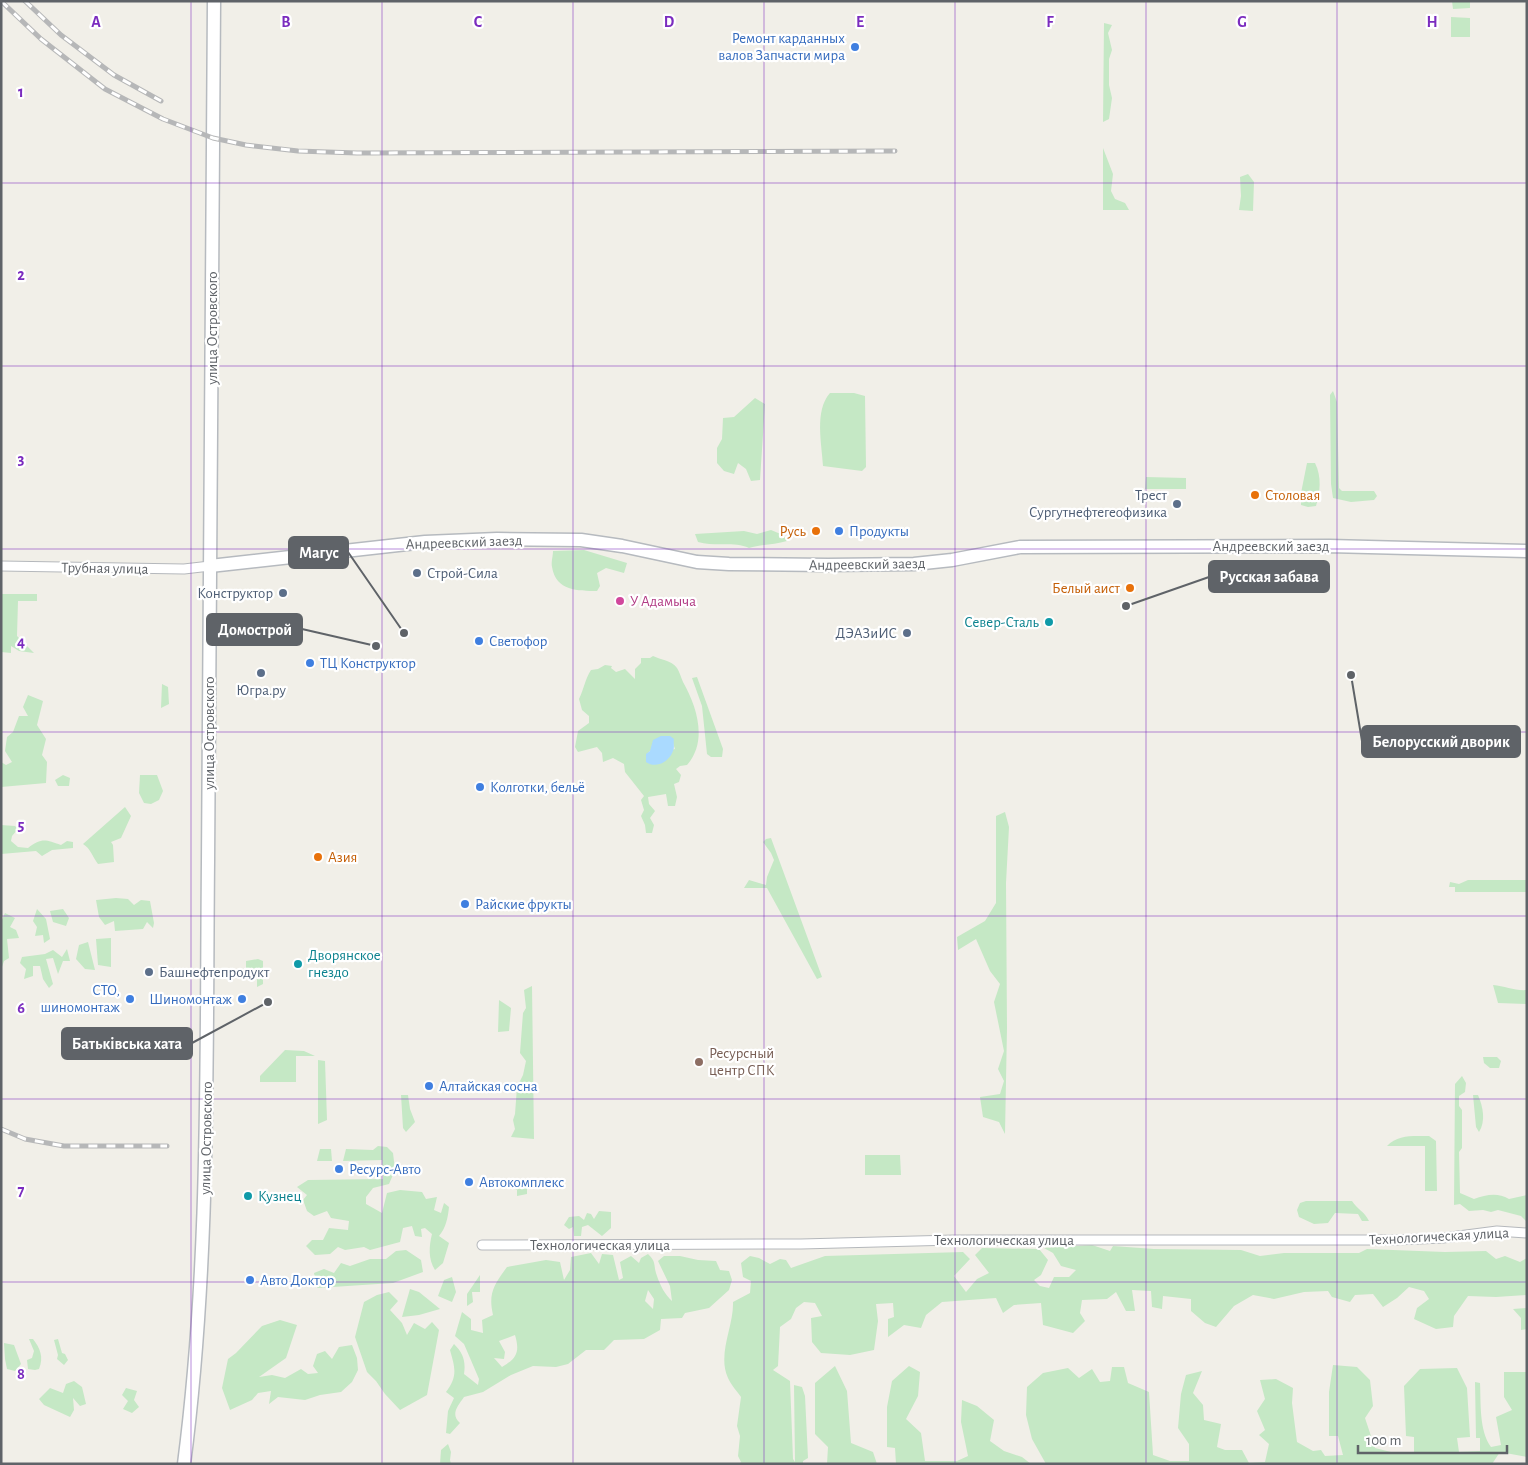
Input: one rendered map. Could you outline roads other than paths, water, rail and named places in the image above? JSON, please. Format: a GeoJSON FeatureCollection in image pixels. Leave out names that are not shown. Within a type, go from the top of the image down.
{"type":"FeatureCollection","features":[{"type":"Feature","properties":{"kind":"main road","name":"улица Островского"},"geometry":{"type":"LineString","coordinates":[[184,1464],[199,1316],[205,1199],[214,1]]}},
{"type":"Feature","properties":{"kind":"main road","name":"Андреевский заезд"},"geometry":{"type":"LineString","coordinates":[[210,566],[419,543],[497,539],[581,540],[622,546],[697,562],[828,566],[914,564],[952,560],[1020,547],[1324,546],[1527,551]]}},
{"type":"Feature","properties":{"kind":"street","name":"Трубная улица"},"geometry":{"type":"LineString","coordinates":[[1,566],[184,569],[210,566]]}},
{"type":"Feature","properties":{"kind":"street","name":"Технологическая улица"},"geometry":{"type":"LineString","coordinates":[[482,1245],[792,1244],[963,1240],[1395,1240],[1443,1238],[1497,1231],[1527,1233]]}},
{"type":"Feature","properties":{"kind":"water"},"geometry":{"type":"Polygon","coordinates":[[[661,736],[670,736],[674,739],[673,751],[669,758],[662,763],[650,764],[646,762],[646,754],[650,751],[653,740],[661,736]]]}},
{"type":"Feature","properties":{"kind":"railway"},"geometry":{"type":"LineString","coordinates":[[1,1],[41,39],[105,89],[163,119],[213,138],[246,145],[298,151],[357,153],[895,151]]}},
{"type":"Feature","properties":{"kind":"railway"},"geometry":{"type":"LineString","coordinates":[[25,1],[61,35],[114,75],[161,101]]}},
{"type":"Feature","properties":{"kind":"railway"},"geometry":{"type":"LineString","coordinates":[[1,1129],[25,1139],[64,1146],[167,1146]]}},
{"type":"Feature","properties":{"kind":"place","name":"Ремонт карданных валов Запчасти мира"},"geometry":{"type":"Point","coordinates":[855,47]}},
{"type":"Feature","properties":{"kind":"place","name":"Столовая"},"geometry":{"type":"Point","coordinates":[1255,495]}},
{"type":"Feature","properties":{"kind":"place","name":"Трест Сургутнефтегеофизика"},"geometry":{"type":"Point","coordinates":[1177,504]}},
{"type":"Feature","properties":{"kind":"place","name":"Русь"},"geometry":{"type":"Point","coordinates":[816,531]}},
{"type":"Feature","properties":{"kind":"place","name":"Продукты"},"geometry":{"type":"Point","coordinates":[839,531]}},
{"type":"Feature","properties":{"kind":"place","name":"Строй-Сила"},"geometry":{"type":"Point","coordinates":[417,573]}},
{"type":"Feature","properties":{"kind":"place","name":"Белый аист"},"geometry":{"type":"Point","coordinates":[1130,588]}},
{"type":"Feature","properties":{"kind":"place","name":"Конструктор"},"geometry":{"type":"Point","coordinates":[283,593]}},
{"type":"Feature","properties":{"kind":"place","name":"У Адамыча"},"geometry":{"type":"Point","coordinates":[620,601]}},
{"type":"Feature","properties":{"kind":"place","name":"Русская забава"},"geometry":{"type":"Point","coordinates":[1126,606]}},
{"type":"Feature","properties":{"kind":"place","name":"Север-Сталь"},"geometry":{"type":"Point","coordinates":[1049,622]}},
{"type":"Feature","properties":{"kind":"place","name":"Магус"},"geometry":{"type":"Point","coordinates":[404,633]}},
{"type":"Feature","properties":{"kind":"place","name":"ДЭАЗиИС"},"geometry":{"type":"Point","coordinates":[907,633]}},
{"type":"Feature","properties":{"kind":"place","name":"Светофор"},"geometry":{"type":"Point","coordinates":[479,641]}},
{"type":"Feature","properties":{"kind":"place","name":"Домострой"},"geometry":{"type":"Point","coordinates":[376,646]}},
{"type":"Feature","properties":{"kind":"place","name":"ТЦ Конструктор"},"geometry":{"type":"Point","coordinates":[310,663]}},
{"type":"Feature","properties":{"kind":"place","name":"Югра.ру"},"geometry":{"type":"Point","coordinates":[261,673]}},
{"type":"Feature","properties":{"kind":"place","name":"Белорусский дворик"},"geometry":{"type":"Point","coordinates":[1351,675]}},
{"type":"Feature","properties":{"kind":"place","name":"Колготки, бельё"},"geometry":{"type":"Point","coordinates":[480,787]}},
{"type":"Feature","properties":{"kind":"place","name":"Азия"},"geometry":{"type":"Point","coordinates":[318,857]}},
{"type":"Feature","properties":{"kind":"place","name":"Райские фрукты"},"geometry":{"type":"Point","coordinates":[465,904]}},
{"type":"Feature","properties":{"kind":"place","name":"Дворянское гнездо"},"geometry":{"type":"Point","coordinates":[298,964]}},
{"type":"Feature","properties":{"kind":"place","name":"Башнефтепродукт"},"geometry":{"type":"Point","coordinates":[149,972]}},
{"type":"Feature","properties":{"kind":"place","name":"СТО, шиномонтаж"},"geometry":{"type":"Point","coordinates":[130,999]}},
{"type":"Feature","properties":{"kind":"place","name":"Шиномонтаж"},"geometry":{"type":"Point","coordinates":[242,999]}},
{"type":"Feature","properties":{"kind":"place","name":"Батькiвська хата"},"geometry":{"type":"Point","coordinates":[268,1002]}},
{"type":"Feature","properties":{"kind":"place","name":"Ресурсный центр СПК"},"geometry":{"type":"Point","coordinates":[699,1062]}},
{"type":"Feature","properties":{"kind":"place","name":"Алтайская сосна"},"geometry":{"type":"Point","coordinates":[429,1086]}},
{"type":"Feature","properties":{"kind":"place","name":"Ресурс-Авто"},"geometry":{"type":"Point","coordinates":[339,1169]}},
{"type":"Feature","properties":{"kind":"place","name":"Автокомплекс"},"geometry":{"type":"Point","coordinates":[469,1182]}},
{"type":"Feature","properties":{"kind":"place","name":"Кузнец"},"geometry":{"type":"Point","coordinates":[248,1196]}},
{"type":"Feature","properties":{"kind":"place","name":"Авто Доктор"},"geometry":{"type":"Point","coordinates":[250,1280]}}]}
